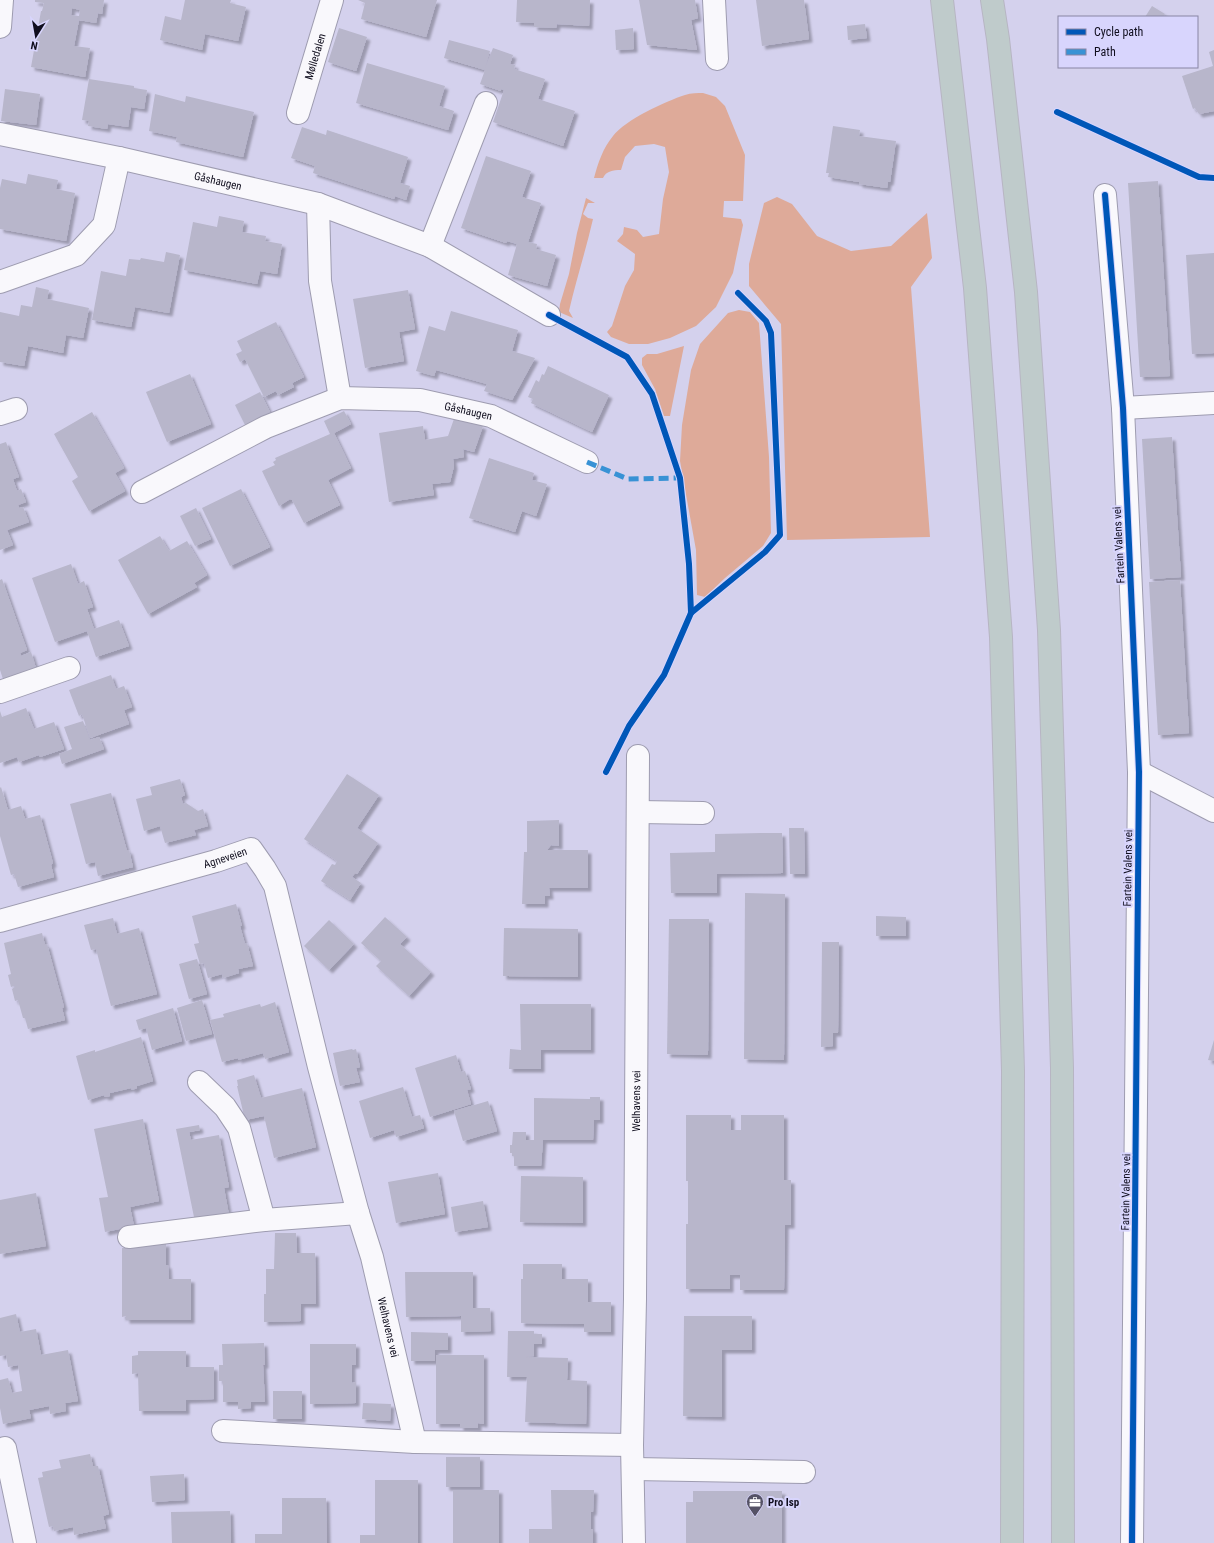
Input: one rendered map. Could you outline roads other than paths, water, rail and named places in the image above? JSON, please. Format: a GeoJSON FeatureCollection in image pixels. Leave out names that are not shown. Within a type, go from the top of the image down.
{"type":"FeatureCollection","features":[{"type":"Feature","properties":{"kind":"highway"},"geometry":{"type":"LineString","coordinates":[[942,0],[975,288],[1001,637],[1013,1070],[1012,1543]]}},
{"type":"Feature","properties":{"kind":"highway"},"geometry":{"type":"LineString","coordinates":[[992,0],[998,39],[1026,292],[1049,630],[1062,1068],[1063,1543]]}},
{"type":"Feature","properties":{"kind":"street"},"geometry":{"type":"LineString","coordinates":[[0,27],[2,0]]}},
{"type":"Feature","properties":{"kind":"street","name":"Mølledalen"},"geometry":{"type":"LineString","coordinates":[[298,114],[332,0]]}},
{"type":"Feature","properties":{"kind":"street"},"geometry":{"type":"LineString","coordinates":[[714,0],[717,59]]}},
{"type":"Feature","properties":{"kind":"street"},"geometry":{"type":"LineString","coordinates":[[430,246],[486,103]]}},
{"type":"Feature","properties":{"kind":"street","name":"Gåshaugen"},"geometry":{"type":"LineString","coordinates":[[0,134],[119,158],[318,204],[430,246],[549,315]]}},
{"type":"Feature","properties":{"kind":"street"},"geometry":{"type":"LineString","coordinates":[[0,282],[76,255],[104,225],[119,158]]}},
{"type":"Feature","properties":{"kind":"street","name":"Fartein Valens vei"},"geometry":{"type":"LineString","coordinates":[[1105,195],[1123,408],[1139,772],[1132,1543]]}},
{"type":"Feature","properties":{"kind":"street"},"geometry":{"type":"LineString","coordinates":[[318,204],[320,282],[340,398]]}},
{"type":"Feature","properties":{"kind":"street","name":"Gåshaugen"},"geometry":{"type":"LineString","coordinates":[[142,492],[266,427],[340,398],[420,400],[491,416],[587,462]]}},
{"type":"Feature","properties":{"kind":"street"},"geometry":{"type":"LineString","coordinates":[[1123,408],[1214,403]]}},
{"type":"Feature","properties":{"kind":"street"},"geometry":{"type":"LineString","coordinates":[[0,692],[69,668]]}},
{"type":"Feature","properties":{"kind":"street","name":"Welhavens vei"},"geometry":{"type":"LineString","coordinates":[[634,1543],[634,1469],[632,1445],[635,1291],[639,812],[638,756]]}},
{"type":"Feature","properties":{"kind":"street"},"geometry":{"type":"LineString","coordinates":[[1139,772],[1214,811]]}},
{"type":"Feature","properties":{"kind":"street"},"geometry":{"type":"LineString","coordinates":[[639,812],[703,813]]}},
{"type":"Feature","properties":{"kind":"street","name":"Agneveien"},"geometry":{"type":"LineString","coordinates":[[0,921],[251,849],[275,886],[319,1067]]}},
{"type":"Feature","properties":{"kind":"street","name":"Welhavens vei"},"geometry":{"type":"LineString","coordinates":[[319,1067],[358,1213],[372,1257],[415,1442]]}},
{"type":"Feature","properties":{"kind":"street"},"geometry":{"type":"LineString","coordinates":[[199,1082],[225,1107],[239,1128],[264,1220]]}},
{"type":"Feature","properties":{"kind":"street"},"geometry":{"type":"LineString","coordinates":[[129,1237],[264,1220],[358,1213]]}},
{"type":"Feature","properties":{"kind":"street"},"geometry":{"type":"LineString","coordinates":[[223,1430],[415,1442],[632,1445]]}},
{"type":"Feature","properties":{"kind":"street"},"geometry":{"type":"LineString","coordinates":[[0,1450],[5,1448],[25,1543]]}},
{"type":"Feature","properties":{"kind":"street"},"geometry":{"type":"LineString","coordinates":[[634,1469],[804,1472]]}},
{"type":"Feature","properties":{"kind":"place","name":"Pro Isp"},"geometry":{"type":"Point","coordinates":[755,1517]}}]}
